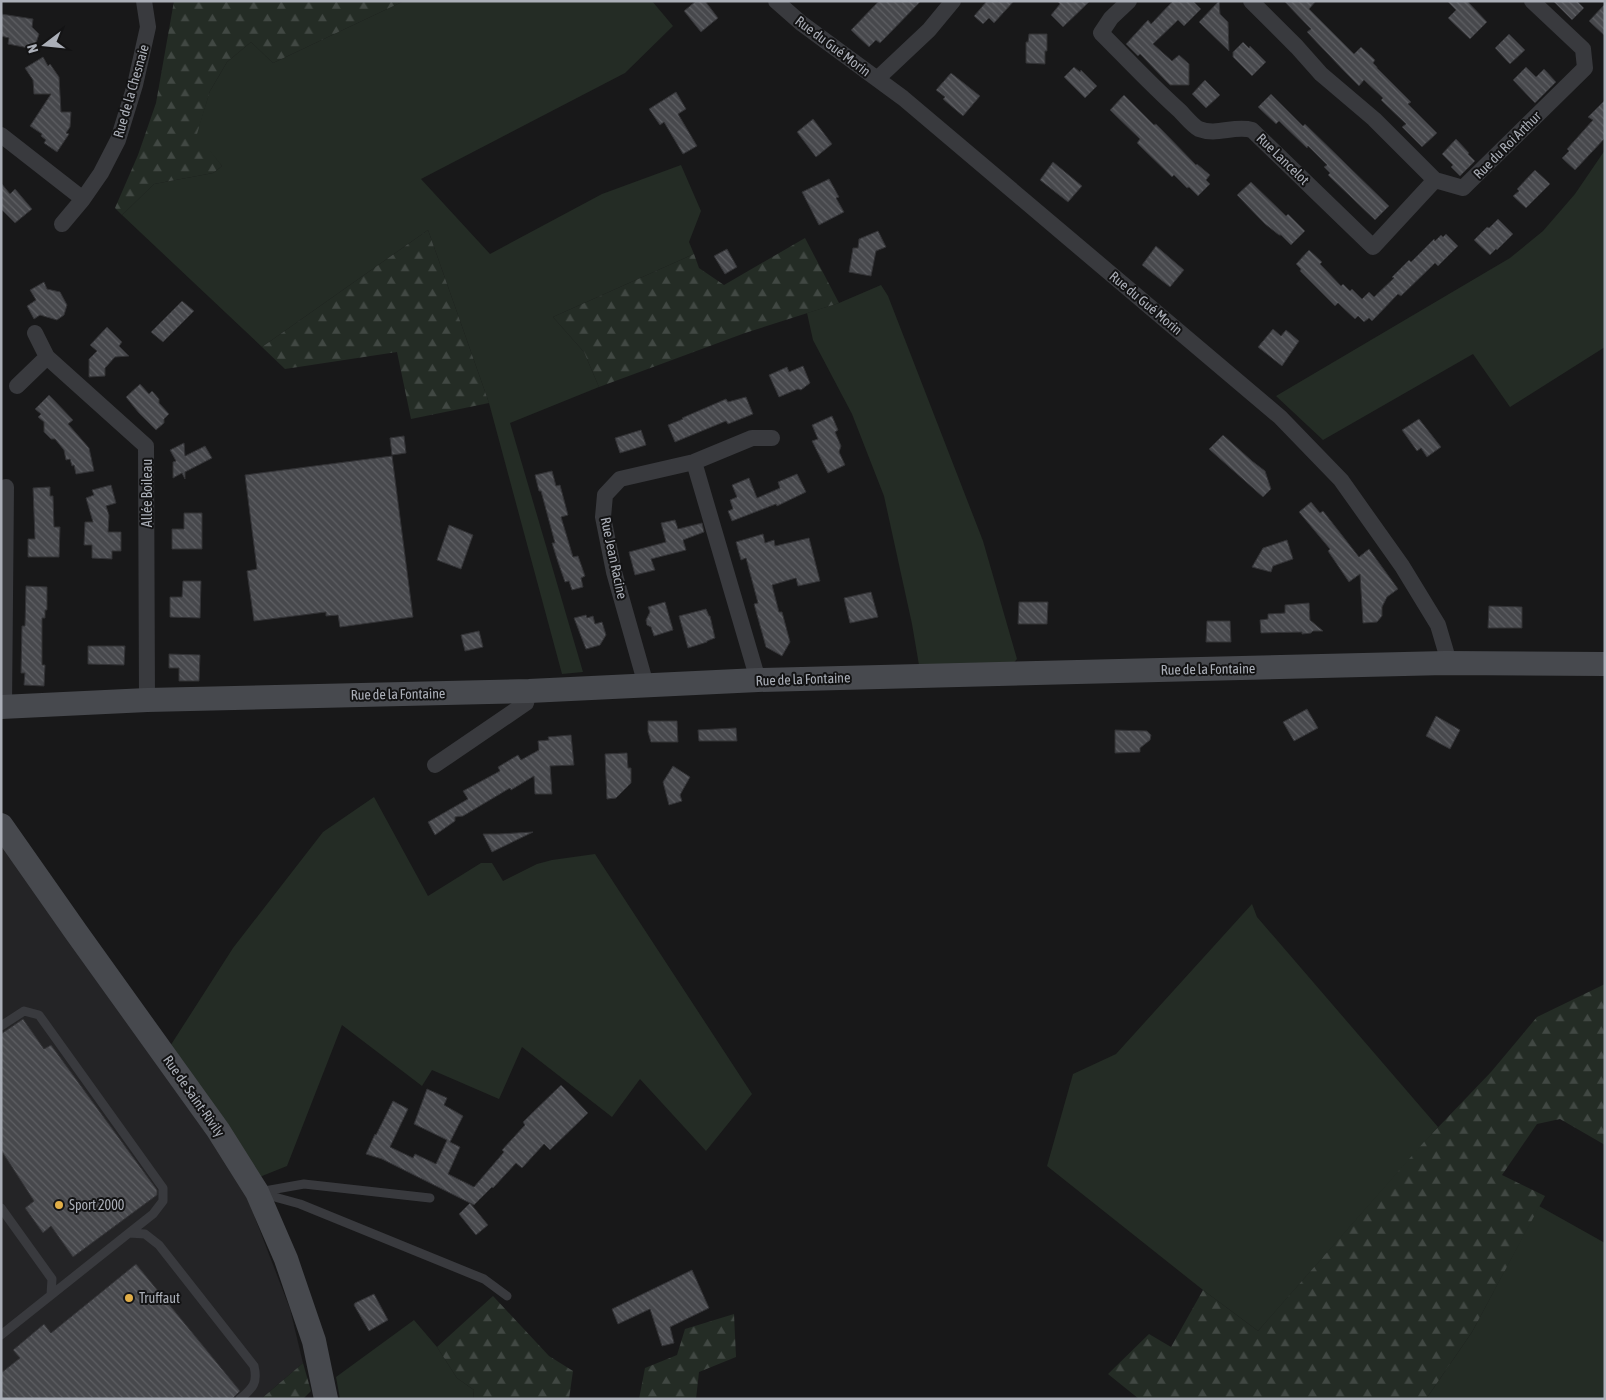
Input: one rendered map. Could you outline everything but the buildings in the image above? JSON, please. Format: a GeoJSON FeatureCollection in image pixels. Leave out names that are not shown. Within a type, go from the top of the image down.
{"type":"FeatureCollection","features":[{"type":"Feature","properties":{"kind":"street","name":"Rue de la Chesnaie"},"geometry":{"type":"LineString","coordinates":[[62,224],[101,173],[118,140],[136,85],[148,27],[144,1]]}},
{"type":"Feature","properties":{"kind":"street","name":"Rue du Gué Morin"},"geometry":{"type":"LineString","coordinates":[[776,1],[801,24],[904,98],[1280,417],[1341,480],[1402,566],[1438,625],[1446,652],[1445,663]]}},
{"type":"Feature","properties":{"kind":"street"},"geometry":{"type":"LineString","coordinates":[[877,79],[929,30],[953,1]]}},
{"type":"Feature","properties":{"kind":"street","name":"Rue Lancelot"},"geometry":{"type":"LineString","coordinates":[[1130,1],[1111,18],[1101,33],[1198,129],[1219,132],[1233,128],[1252,130],[1373,247],[1435,180]]}},
{"type":"Feature","properties":{"kind":"street","name":"Rue du Roi Arthur"},"geometry":{"type":"LineString","coordinates":[[1250,1],[1321,74],[1374,119],[1435,180],[1463,188],[1585,68],[1583,50],[1532,1]]}},
{"type":"Feature","properties":{"kind":"street"},"geometry":{"type":"LineString","coordinates":[[1,135],[83,199]]}},
{"type":"Feature","properties":{"kind":"street","name":"Allée Boileau"},"geometry":{"type":"LineString","coordinates":[[35,333],[47,357],[146,446],[147,700]]}},
{"type":"Feature","properties":{"kind":"street"},"geometry":{"type":"LineString","coordinates":[[17,386],[47,357]]}},
{"type":"Feature","properties":{"kind":"street","name":"Rue Jean Racine"},"geometry":{"type":"LineString","coordinates":[[646,685],[614,572],[603,517],[605,495],[620,479],[694,462],[752,438],[772,438]]}},
{"type":"Feature","properties":{"kind":"street"},"geometry":{"type":"LineString","coordinates":[[694,462],[758,680]]}},
{"type":"Feature","properties":{"kind":"street"},"geometry":{"type":"LineString","coordinates":[[2,707],[6,487]]}},
{"type":"Feature","properties":{"kind":"street","name":"Rue de la Fontaine"},"geometry":{"type":"LineString","coordinates":[[2,707],[147,700],[529,691],[758,680],[1445,663],[1605,664]]}},
{"type":"Feature","properties":{"kind":"street"},"geometry":{"type":"LineString","coordinates":[[435,765],[526,703],[529,691]]}},
{"type":"Feature","properties":{"kind":"street","name":"Rue de Saint-Rivily"},"geometry":{"type":"LineString","coordinates":[[1,824],[218,1130],[257,1192],[286,1259],[314,1341],[326,1399]]}},
{"type":"Feature","properties":{"kind":"lane"},"geometry":{"type":"LineString","coordinates":[[1,1026],[24,1011],[39,1015],[163,1188],[164,1201],[153,1214],[129,1234],[1,1336]]}},
{"type":"Feature","properties":{"kind":"lane"},"geometry":{"type":"LineString","coordinates":[[257,1192],[304,1184],[430,1198]]}},
{"type":"Feature","properties":{"kind":"lane"},"geometry":{"type":"LineString","coordinates":[[257,1192],[300,1204],[484,1279],[506,1296]]}},
{"type":"Feature","properties":{"kind":"lane"},"geometry":{"type":"LineString","coordinates":[[1,1208],[52,1279],[51,1295]]}},
{"type":"Feature","properties":{"kind":"lane"},"geometry":{"type":"LineString","coordinates":[[129,1234],[145,1234],[159,1245],[254,1366],[256,1378],[251,1390],[240,1399]]}},
{"type":"Feature","properties":{"kind":"shaded area"},"geometry":{"type":"Polygon","coordinates":[[[1,843],[242,1184],[290,1309],[303,1363],[261,1399],[1,1399],[1,843]]]}},
{"type":"Feature","properties":{"kind":"green space"},"geometry":{"type":"Polygon","coordinates":[[[174,1],[404,1],[273,63],[251,42],[227,62],[210,91],[197,134],[222,166],[213,173],[154,184],[122,215],[115,208],[138,155],[156,103],[174,1]]]}},
{"type":"Feature","properties":{"kind":"green space"},"geometry":{"type":"Polygon","coordinates":[[[404,1],[652,1],[673,26],[625,73],[421,179],[490,254],[602,194],[681,165],[701,211],[689,242],[694,254],[553,317],[584,352],[599,387],[510,423],[583,672],[562,674],[489,403],[428,230],[262,347],[122,215],[154,184],[213,173],[222,166],[196,135],[210,91],[227,62],[251,42],[273,63],[404,1]]]}},
{"type":"Feature","properties":{"kind":"green space"},"geometry":{"type":"Polygon","coordinates":[[[1605,150],[1605,347],[1510,407],[1473,354],[1323,440],[1276,396],[1510,258],[1543,231],[1575,194],[1605,150]]]}},
{"type":"Feature","properties":{"kind":"green space"},"geometry":{"type":"Polygon","coordinates":[[[428,230],[489,403],[411,419],[397,352],[285,369],[262,347],[428,230]]]}},
{"type":"Feature","properties":{"kind":"green space"},"geometry":{"type":"Polygon","coordinates":[[[805,238],[839,303],[745,333],[599,387],[584,352],[553,317],[694,254],[699,268],[724,285],[805,238]]]}},
{"type":"Feature","properties":{"kind":"green space"},"geometry":{"type":"Polygon","coordinates":[[[881,285],[888,296],[983,541],[1017,659],[1010,667],[920,671],[912,624],[884,496],[852,414],[813,340],[807,313],[839,303],[881,285]]]}},
{"type":"Feature","properties":{"kind":"green space"},"geometry":{"type":"Polygon","coordinates":[[[374,797],[428,896],[481,863],[492,863],[503,881],[537,864],[595,854],[752,1094],[706,1151],[640,1079],[612,1117],[522,1047],[499,1099],[432,1070],[422,1086],[342,1025],[287,1166],[242,1184],[158,1065],[233,948],[323,832],[374,797]]]}},
{"type":"Feature","properties":{"kind":"green space"},"geometry":{"type":"Polygon","coordinates":[[[1252,904],[1257,917],[1438,1127],[1258,1331],[1203,1290],[1047,1166],[1073,1074],[1116,1054],[1252,904]]]}},
{"type":"Feature","properties":{"kind":"green space"},"geometry":{"type":"Polygon","coordinates":[[[1605,984],[1605,1145],[1560,1119],[1537,1124],[1502,1175],[1545,1196],[1472,1332],[1426,1399],[1139,1399],[1108,1374],[1149,1334],[1171,1347],[1203,1290],[1258,1331],[1424,1142],[1491,1072],[1537,1017],[1605,984]]]}},
{"type":"Feature","properties":{"kind":"green space"},"geometry":{"type":"Polygon","coordinates":[[[1539,1206],[1605,1243],[1605,1399],[1426,1399],[1472,1332],[1539,1206]]]}},
{"type":"Feature","properties":{"kind":"green space"},"geometry":{"type":"Polygon","coordinates":[[[493,1296],[549,1356],[573,1371],[569,1399],[473,1399],[474,1390],[457,1378],[437,1347],[493,1296]]]}},
{"type":"Feature","properties":{"kind":"green space"},"geometry":{"type":"Polygon","coordinates":[[[734,1314],[736,1357],[699,1372],[696,1399],[639,1399],[645,1368],[677,1355],[685,1329],[734,1314]]]}},
{"type":"Feature","properties":{"kind":"green space"},"geometry":{"type":"Polygon","coordinates":[[[414,1320],[437,1347],[457,1378],[474,1390],[473,1399],[340,1399],[336,1377],[414,1320]]]}},
{"type":"Feature","properties":{"kind":"green space"},"geometry":{"type":"Polygon","coordinates":[[[303,1363],[311,1391],[303,1399],[261,1399],[303,1363]]]}},
{"type":"Feature","properties":{"kind":"place","name":"Sport 2000"},"geometry":{"type":"Point","coordinates":[59,1205]}},
{"type":"Feature","properties":{"kind":"place","name":"Truffaut"},"geometry":{"type":"Point","coordinates":[129,1298]}}]}
